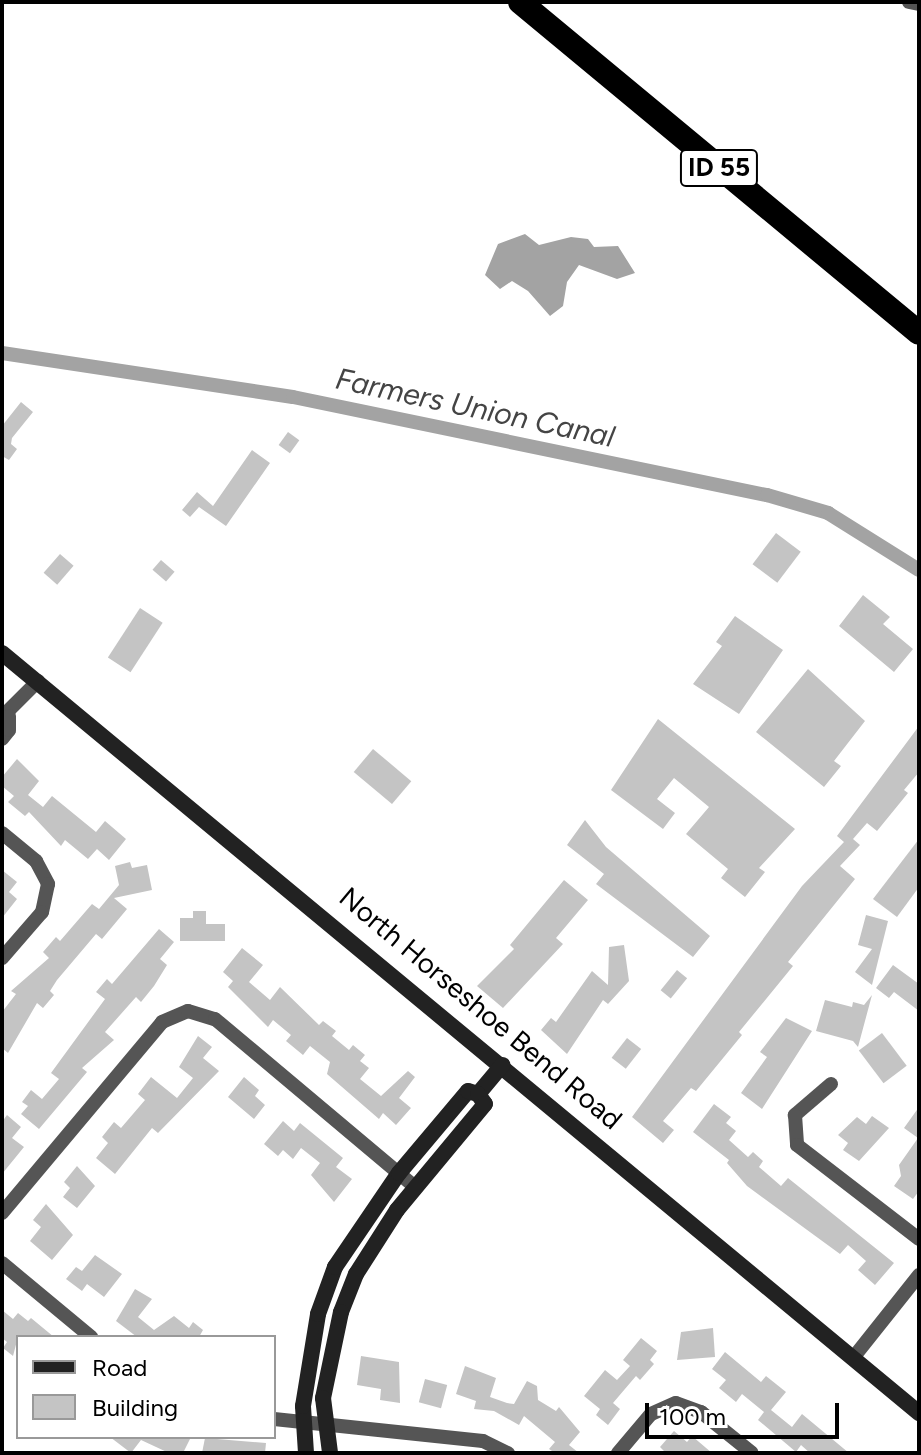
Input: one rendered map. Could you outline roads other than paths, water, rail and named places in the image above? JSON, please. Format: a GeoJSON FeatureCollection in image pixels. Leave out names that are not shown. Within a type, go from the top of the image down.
{"type":"FeatureCollection","features":[{"type":"Feature","properties":{"kind":"highway","name":"ID 55"},"geometry":{"type":"LineString","coordinates":[[520,2],[919,333]]}},
{"type":"Feature","properties":{"kind":"street"},"geometry":{"type":"LineString","coordinates":[[909,2],[919,4]]}},
{"type":"Feature","properties":{"kind":"street","name":"North Horseshoe Bend Road"},"geometry":{"type":"LineString","coordinates":[[2,653],[919,1413]]}},
{"type":"Feature","properties":{"kind":"street"},"geometry":{"type":"LineString","coordinates":[[2,739],[9,730],[6,716],[38,681]]}},
{"type":"Feature","properties":{"kind":"street"},"geometry":{"type":"LineString","coordinates":[[2,833],[36,861],[48,884],[42,912],[2,958]]}},
{"type":"Feature","properties":{"kind":"street"},"geometry":{"type":"LineString","coordinates":[[2,1213],[162,1022],[188,1011],[215,1019],[415,1187]]}},
{"type":"Feature","properties":{"kind":"street"},"geometry":{"type":"LineString","coordinates":[[478,1094],[502,1065]]}},
{"type":"Feature","properties":{"kind":"street"},"geometry":{"type":"LineString","coordinates":[[831,1084],[795,1115],[797,1145],[919,1239]]}},
{"type":"Feature","properties":{"kind":"street"},"geometry":{"type":"LineString","coordinates":[[306,1453],[303,1422],[318,1314],[335,1267],[399,1173],[468,1091],[478,1094],[485,1104],[415,1187],[370,1247],[341,1312],[323,1398],[330,1453]]}},
{"type":"Feature","properties":{"kind":"street"},"geometry":{"type":"LineString","coordinates":[[2,1263],[89,1335]]}},
{"type":"Feature","properties":{"kind":"street"},"geometry":{"type":"LineString","coordinates":[[853,1358],[919,1275]]}},
{"type":"Feature","properties":{"kind":"street"},"geometry":{"type":"LineString","coordinates":[[618,1453],[651,1414],[676,1403],[701,1412],[752,1453]]}},
{"type":"Feature","properties":{"kind":"street"},"geometry":{"type":"LineString","coordinates":[[276,1419],[483,1441],[508,1453]]}},
{"type":"Feature","properties":{"kind":"waterway","name":"Farmers Union Canal"},"geometry":{"type":"LineString","coordinates":[[2,353],[293,397],[767,495],[828,513],[919,570]]}}]}
